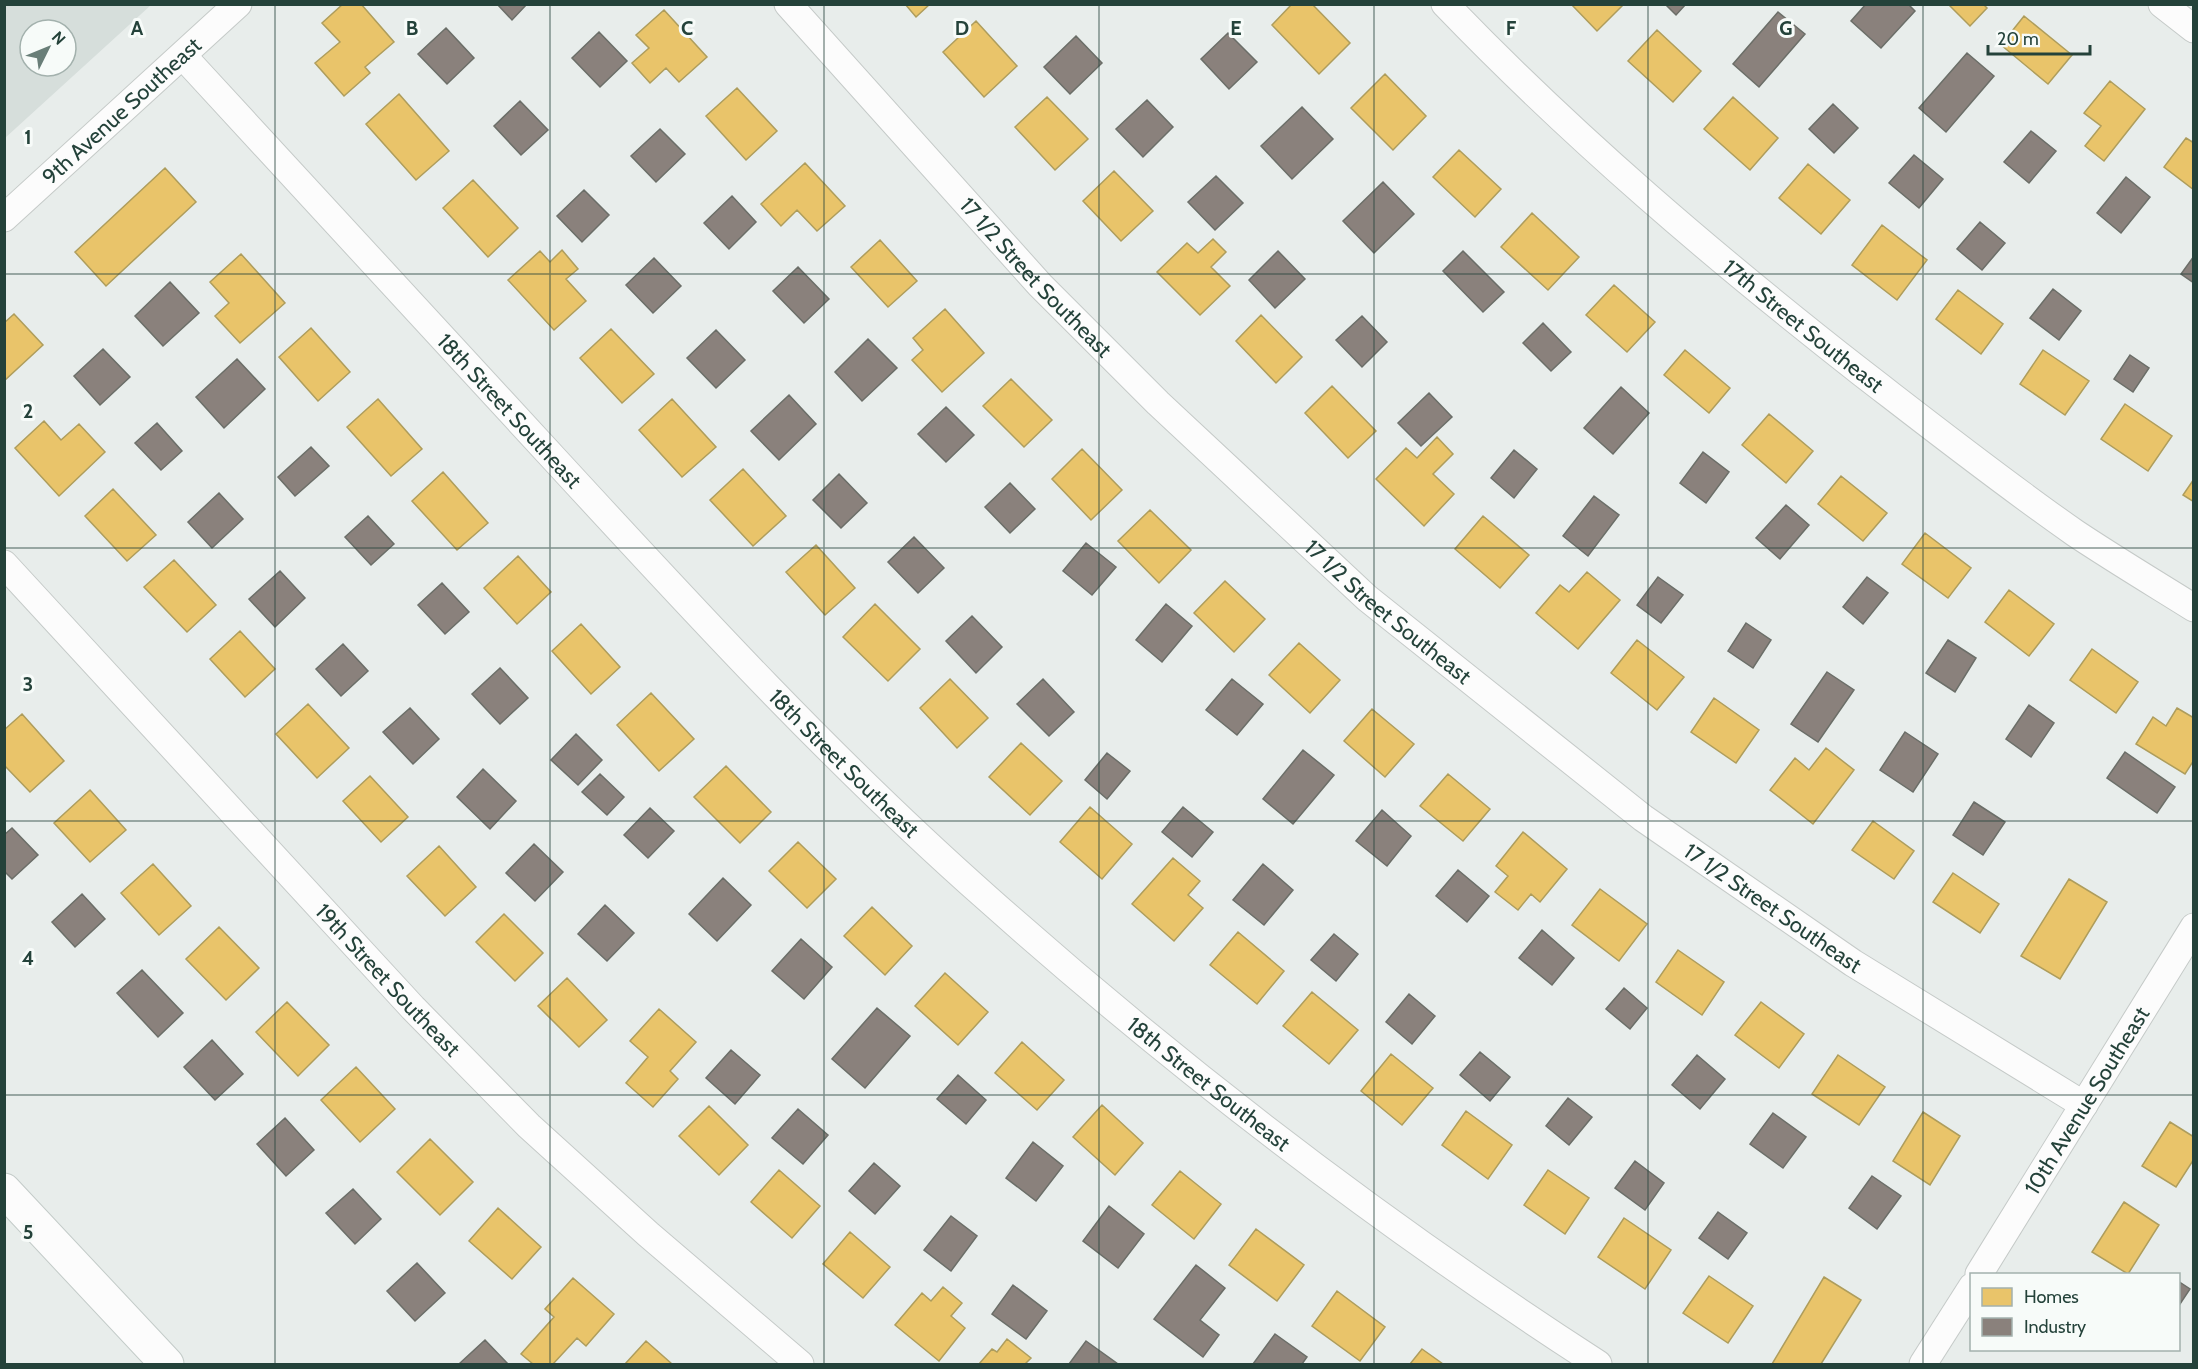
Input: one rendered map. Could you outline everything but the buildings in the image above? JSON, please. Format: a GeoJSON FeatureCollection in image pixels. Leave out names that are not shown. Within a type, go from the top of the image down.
{"type":"FeatureCollection","features":[{"type":"Feature","properties":{"kind":"street","name":"9th Avenue Southeast"},"geometry":{"type":"LineString","coordinates":[[4,218],[238,4]]}},
{"type":"Feature","properties":{"kind":"street","name":"17 1/2 Street Southeast"},"geometry":{"type":"LineString","coordinates":[[788,4],[1040,285],[1166,411],[1367,598],[1643,818],[1853,963],[2084,1105]]}},
{"type":"Feature","properties":{"kind":"street","name":"17th Street Southeast"},"geometry":{"type":"LineString","coordinates":[[1444,4],[1518,80],[1646,197],[1768,299],[1952,442],[2066,526],[2193,608]]}},
{"type":"Feature","properties":{"kind":"street"},"geometry":{"type":"LineString","coordinates":[[2162,4],[2193,29]]}},
{"type":"Feature","properties":{"kind":"street","name":"18th Street Southeast"},"geometry":{"type":"LineString","coordinates":[[183,56],[658,572],[818,738],[985,897],[1177,1060],[1364,1203],[1531,1321],[1598,1365]]}},
{"type":"Feature","properties":{"kind":"street","name":"19th Street Southeast"},"geometry":{"type":"LineString","coordinates":[[4,564],[413,1008],[529,1126],[648,1234],[800,1365]]}},
{"type":"Feature","properties":{"kind":"street","name":"10th Avenue Southeast"},"geometry":{"type":"LineString","coordinates":[[1980,1273],[2193,927]]}},
{"type":"Feature","properties":{"kind":"street"},"geometry":{"type":"LineString","coordinates":[[4,1190],[167,1365]]}},
{"type":"Feature","properties":{"kind":"street"},"geometry":{"type":"LineString","coordinates":[[1923,1365],[1970,1289]]}},
{"type":"Feature","properties":{"kind":"shaded area"},"geometry":{"type":"Polygon","coordinates":[[[5,4],[151,4],[78,72],[78,18],[18,18],[18,78],[71,78],[5,138],[5,4]]]}}]}
